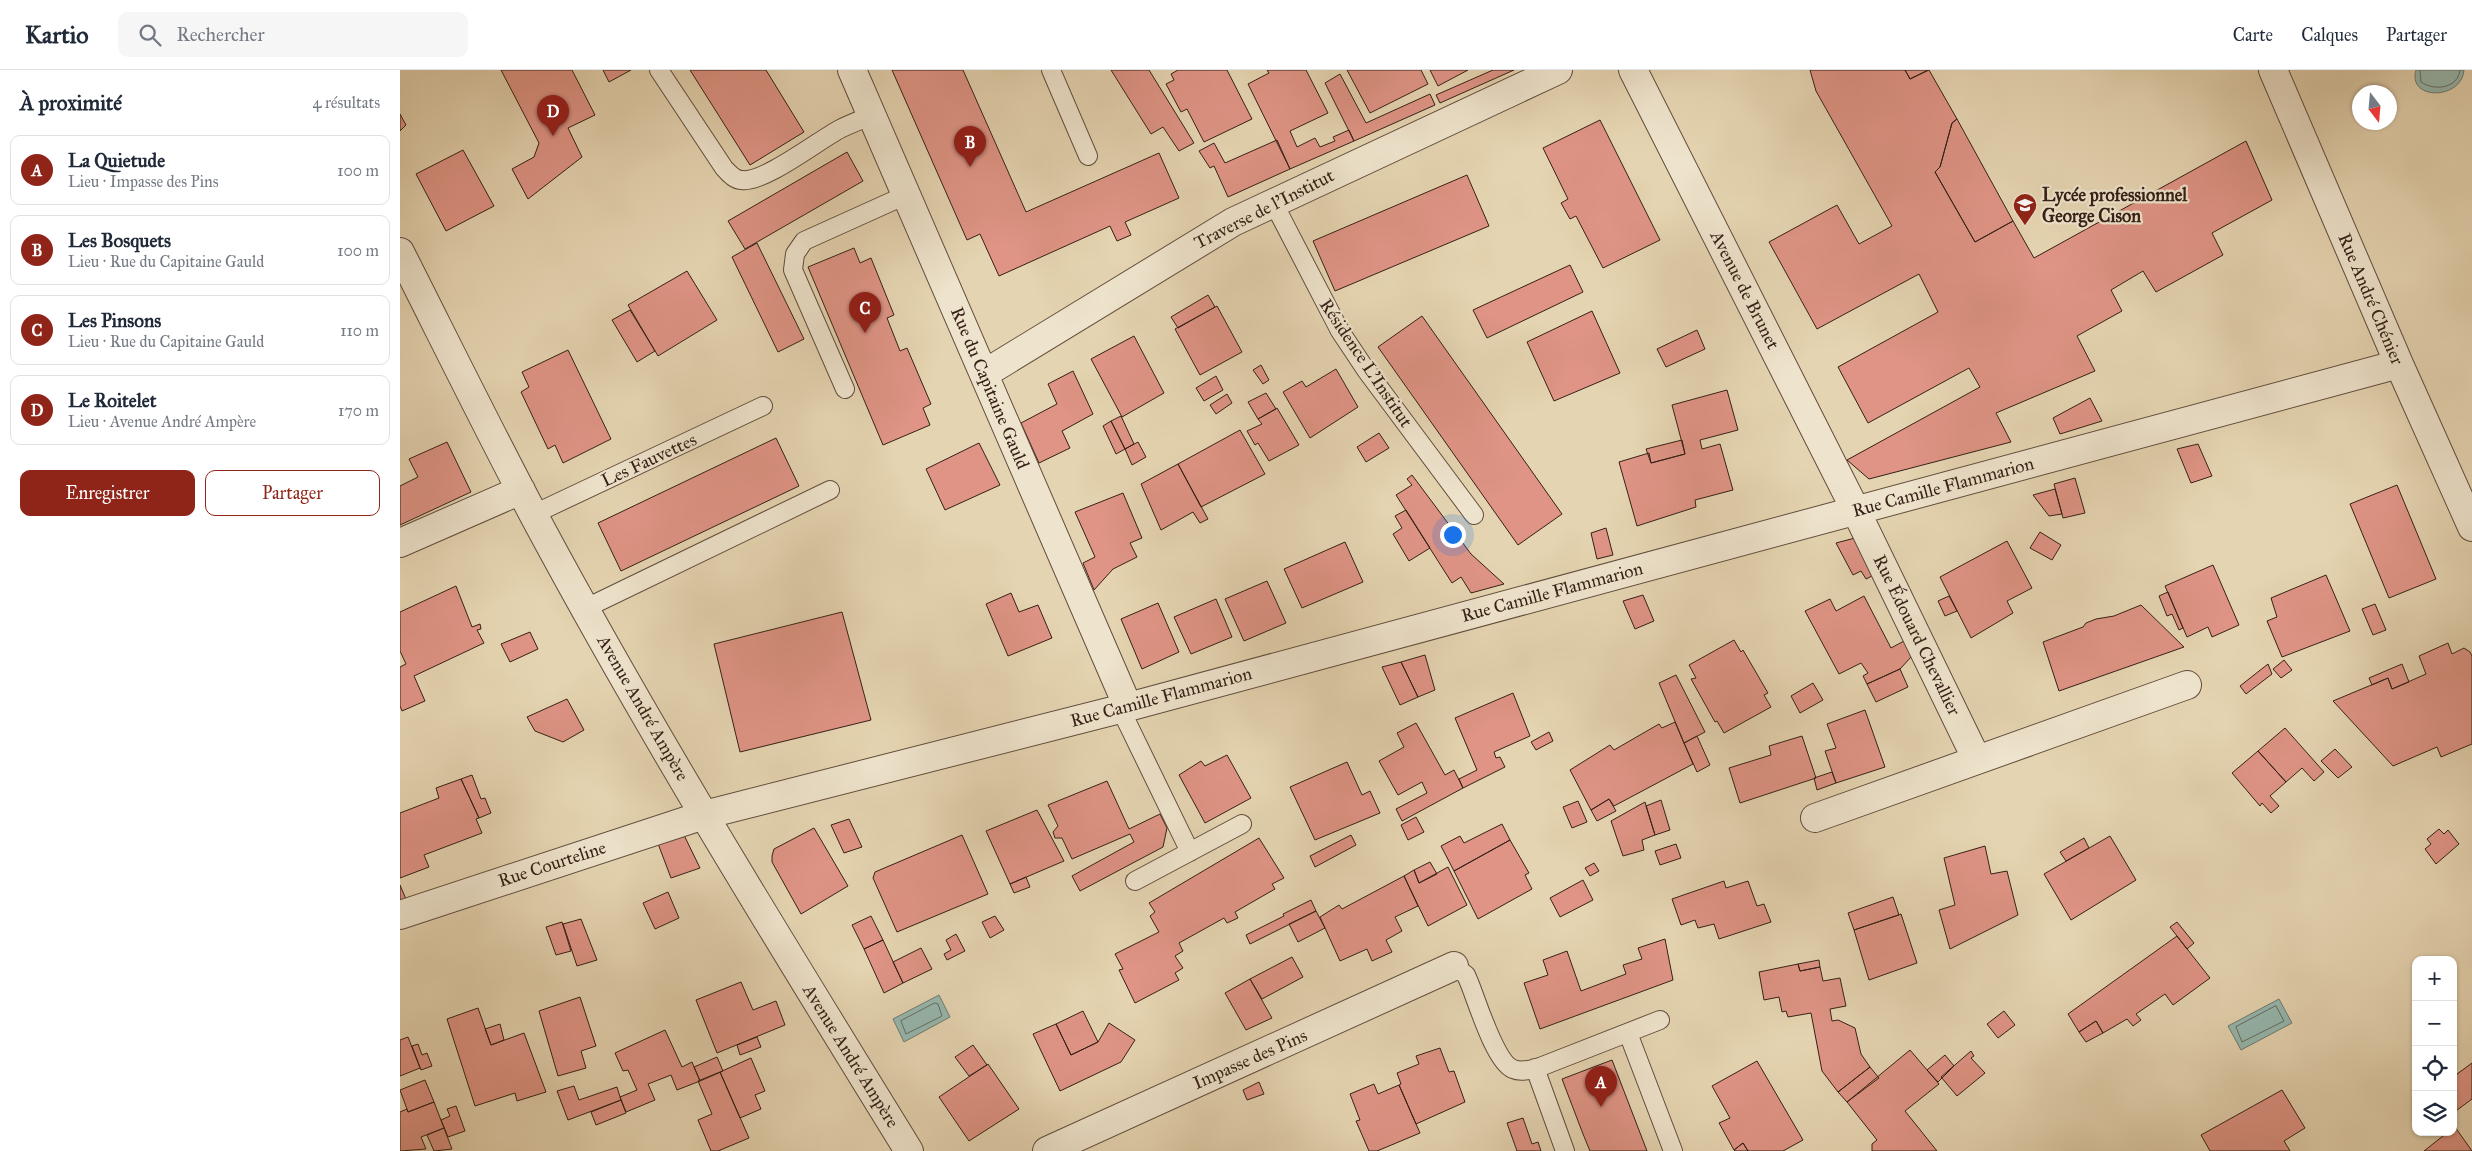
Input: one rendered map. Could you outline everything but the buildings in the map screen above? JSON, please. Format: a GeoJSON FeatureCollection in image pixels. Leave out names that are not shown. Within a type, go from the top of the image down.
{"type":"FeatureCollection","features":[{"type":"Feature","properties":{"kind":"street","name":"Rue du Capitaine Gauld"},"geometry":{"type":"LineString","coordinates":[[852,70],[984,374],[1124,707]]}},
{"type":"Feature","properties":{"kind":"street","name":"Traverse de l'Institut"},"geometry":{"type":"LineString","coordinates":[[984,374],[1186,249],[1274,202],[1558,70]]}},
{"type":"Feature","properties":{"kind":"street","name":"Avenue de Brunet"},"geometry":{"type":"LineString","coordinates":[[1633,70],[1856,511]]}},
{"type":"Feature","properties":{"kind":"street","name":"Rue André Chénier"},"geometry":{"type":"LineString","coordinates":[[2273,70],[2399,364],[2472,526]]}},
{"type":"Feature","properties":{"kind":"street","name":"Avenue André Ampère"},"geometry":{"type":"LineString","coordinates":[[400,252],[521,490],[586,608],[704,815],[909,1151]]}},
{"type":"Feature","properties":{"kind":"street","name":"Rue Camille Flammarion"},"geometry":{"type":"LineString","coordinates":[[704,815],[1124,707],[2399,364]]}},
{"type":"Feature","properties":{"kind":"street"},"geometry":{"type":"LineString","coordinates":[[400,543],[521,490]]}},
{"type":"Feature","properties":{"kind":"street","name":"Rue Édouard Chevallier"},"geometry":{"type":"LineString","coordinates":[[1856,511],[1977,760]]}},
{"type":"Feature","properties":{"kind":"street"},"geometry":{"type":"LineString","coordinates":[[1815,818],[2187,685]]}},
{"type":"Feature","properties":{"kind":"street","name":"Rue Courteline"},"geometry":{"type":"LineString","coordinates":[[400,915],[704,815]]}},
{"type":"Feature","properties":{"kind":"street","name":"Impasse des Pins"},"geometry":{"type":"LineString","coordinates":[[1047,1151],[1454,966]]}},
{"type":"Feature","properties":{"kind":"lane"},"geometry":{"type":"LineString","coordinates":[[659,70],[724,168],[733,178],[742,180],[752,180],[771,171],[840,129],[872,116]]}},
{"type":"Feature","properties":{"kind":"lane"},"geometry":{"type":"LineString","coordinates":[[1051,70],[1088,156]]}},
{"type":"Feature","properties":{"kind":"lane"},"geometry":{"type":"LineString","coordinates":[[845,389],[793,270],[793,260],[804,241],[906,195]]}},
{"type":"Feature","properties":{"kind":"lane","name":"Résidence L'Institut"},"geometry":{"type":"LineString","coordinates":[[1274,202],[1340,330],[1366,370],[1474,515]]}},
{"type":"Feature","properties":{"kind":"lane","name":"Les Fauvettes"},"geometry":{"type":"LineString","coordinates":[[534,514],[763,406]]}},
{"type":"Feature","properties":{"kind":"lane"},"geometry":{"type":"LineString","coordinates":[[586,608],[830,490]]}},
{"type":"Feature","properties":{"kind":"lane"},"geometry":{"type":"LineString","coordinates":[[1124,707],[1190,852]]}},
{"type":"Feature","properties":{"kind":"lane"},"geometry":{"type":"LineString","coordinates":[[1135,881],[1242,824]]}},
{"type":"Feature","properties":{"kind":"lane"},"geometry":{"type":"LineString","coordinates":[[1454,966],[1466,975],[1500,1057],[1506,1065],[1521,1071],[1535,1068],[1660,1020]]}},
{"type":"Feature","properties":{"kind":"lane"},"geometry":{"type":"LineString","coordinates":[[1628,1032],[1673,1151]]}},
{"type":"Feature","properties":{"kind":"lane"},"geometry":{"type":"LineString","coordinates":[[1535,1068],[1565,1151]]}},
{"type":"Feature","properties":{"kind":"water"},"geometry":{"type":"Polygon","coordinates":[[[2416,70],[2464,70],[2461,80],[2454,87],[2436,93],[2427,92],[2419,87],[2415,80],[2416,70]]]}},
{"type":"Feature","properties":{"kind":"water"},"geometry":{"type":"Polygon","coordinates":[[[939,995],[950,1017],[904,1042],[893,1019],[939,995]]]}},
{"type":"Feature","properties":{"kind":"water"},"geometry":{"type":"Polygon","coordinates":[[[2279,999],[2292,1023],[2241,1050],[2228,1026],[2279,999]]]}},
{"type":"Feature","properties":{"kind":"place","name":"Le Roitelet"},"geometry":{"type":"Point","coordinates":[553,136]}},
{"type":"Feature","properties":{"kind":"place","name":"Les Bosquets"},"geometry":{"type":"Point","coordinates":[970,167]}},
{"type":"Feature","properties":{"kind":"place","name":"Lycée professionnel George Cison"},"geometry":{"type":"Point","coordinates":[2025,226]}},
{"type":"Feature","properties":{"kind":"place","name":"Les Pinsons"},"geometry":{"type":"Point","coordinates":[865,333]}},
{"type":"Feature","properties":{"kind":"place","name":"La Quietude"},"geometry":{"type":"Point","coordinates":[1601,1107]}}]}
